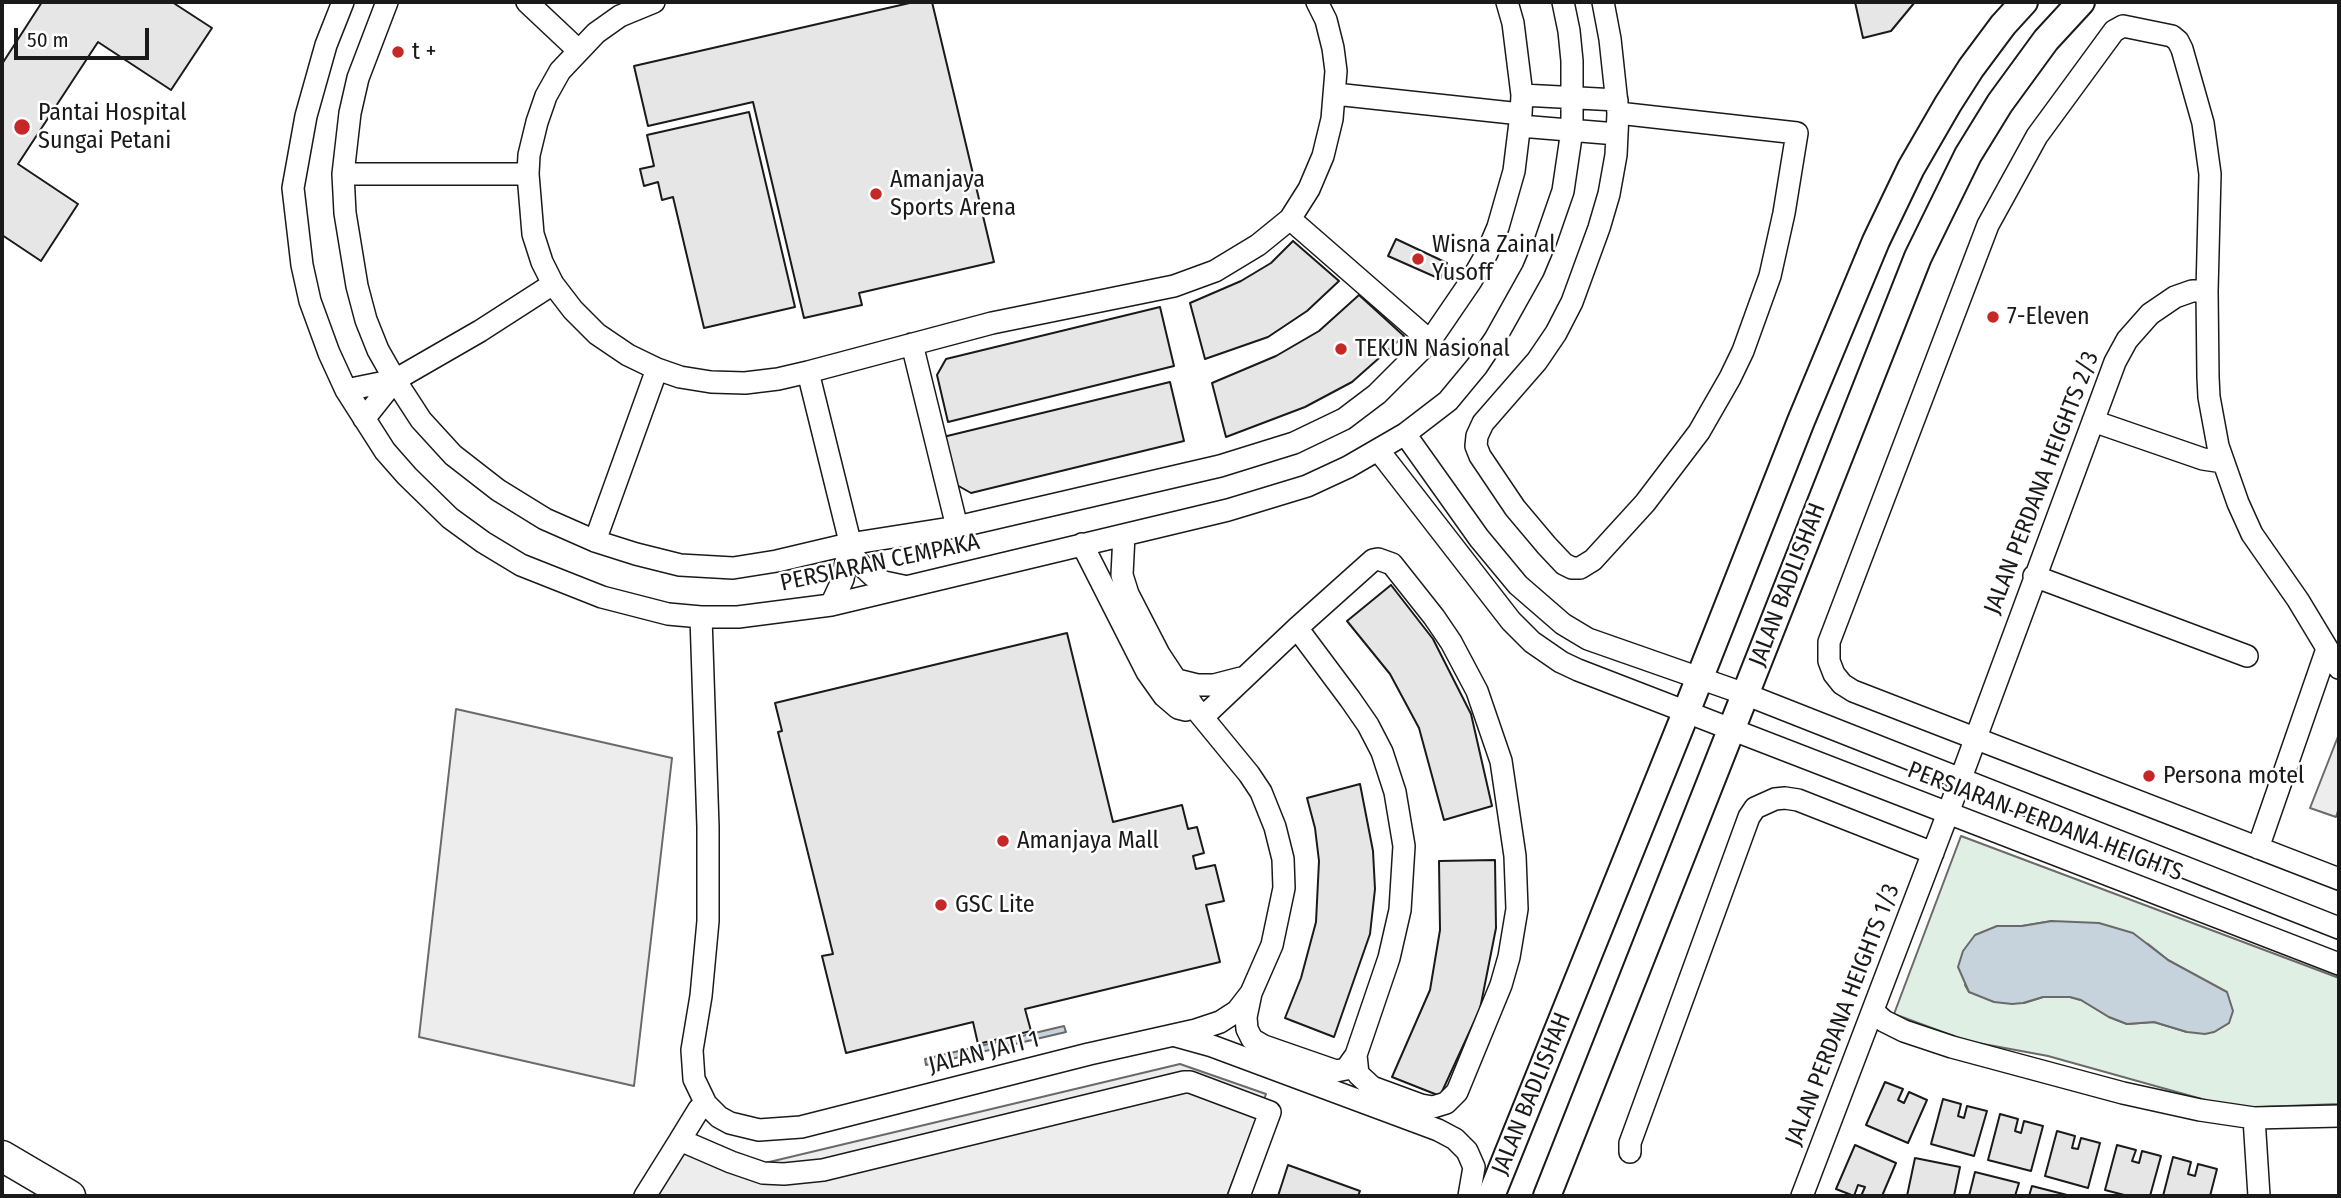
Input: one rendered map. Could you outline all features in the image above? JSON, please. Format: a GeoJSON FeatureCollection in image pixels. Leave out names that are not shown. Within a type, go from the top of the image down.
{"type":"FeatureCollection","features":[{"type":"Feature","properties":{"kind":"highway"},"geometry":{"type":"LineString","coordinates":[[2,1156],[69,1196]]}},
{"type":"Feature","properties":{"kind":"main road","name":"JALAN BADLISHAH"},"geometry":{"type":"LineString","coordinates":[[1491,1196],[1801,421],[1876,241],[1948,104],[2003,25],[2024,2]]}},
{"type":"Feature","properties":{"kind":"main road","name":"JALAN BADLISHAH"},"geometry":{"type":"LineString","coordinates":[[1547,1196],[1908,282],[1968,155],[2000,103],[2046,40],[2081,2]]}},
{"type":"Feature","properties":{"kind":"street","name":"PERSIARAN CEMPAKA"},"geometry":{"type":"LineString","coordinates":[[343,2],[326,45],[306,116],[293,188],[302,265],[310,300],[346,390],[385,451],[433,503],[483,542],[521,565],[561,582],[635,607],[701,618],[738,617],[831,605],[1268,499],[1307,485],[1379,451],[1405,435],[1448,401],[1496,339],[1546,240],[1563,191],[1572,130],[1570,41],[1563,2]]}},
{"type":"Feature","properties":{"kind":"street"},"geometry":{"type":"LineString","coordinates":[[387,2],[358,78],[350,113],[343,174],[345,213],[357,286],[378,350],[395,380],[421,420],[453,455],[498,490],[545,519],[595,541],[636,554],[680,565],[733,568],[849,544],[957,527],[1220,466],[1294,443],[1343,419],[1377,394],[1430,341],[1453,310],[1487,253],[1514,171],[1521,111],[1514,23],[1507,2]]}},
{"type":"Feature","properties":{"kind":"street"},"geometry":{"type":"LineString","coordinates":[[527,2],[578,50]]}},
{"type":"Feature","properties":{"kind":"street"},"geometry":{"type":"LineString","coordinates":[[654,2],[620,16],[596,33],[560,71],[546,96],[529,155],[533,234],[553,284],[573,310],[597,334],[628,355],[680,377],[711,382],[746,383],[808,372],[992,323],[1174,285],[1226,264],[1258,245],[1290,219],[1309,189],[1323,156],[1332,118],[1336,71],[1334,48],[1326,20],[1317,2]]}},
{"type":"Feature","properties":{"kind":"street"},"geometry":{"type":"LineString","coordinates":[[1521,111],[1573,98],[1617,116],[1797,133],[1770,276],[1743,351],[1730,378],[1699,432],[1645,503],[1593,559],[1580,568],[1564,564],[1547,546],[1515,508],[1476,446],[1483,423],[1537,361],[1566,316],[1606,206],[1613,178],[1617,116],[1603,2]]}},
{"type":"Feature","properties":{"kind":"street"},"geometry":{"type":"LineString","coordinates":[[2339,668],[2298,600],[2252,534],[2223,462],[2209,397],[2207,290],[2210,174],[2203,123],[2186,61],[2178,41],[2172,36],[2123,26],[2114,31],[2037,136],[1993,214],[1829,642],[1829,661],[1834,674],[1842,684],[1853,691],[2339,879]]}},
{"type":"Feature","properties":{"kind":"street"},"geometry":{"type":"LineString","coordinates":[[1335,94],[1521,111],[1572,130],[1617,116]]}},
{"type":"Feature","properties":{"kind":"street"},"geometry":{"type":"LineString","coordinates":[[343,174],[528,174]]}},
{"type":"Feature","properties":{"kind":"street"},"geometry":{"type":"LineString","coordinates":[[1290,219],[1430,341]]}},
{"type":"Feature","properties":{"kind":"street"},"geometry":{"type":"LineString","coordinates":[[346,390],[395,380],[480,331],[553,284]]}},
{"type":"Feature","properties":{"kind":"street","name":"JALAN PERDANA HEIGHTS 2/3"},"geometry":{"type":"LineString","coordinates":[[1960,780],[2115,362],[2137,327],[2150,314],[2175,297],[2192,291],[2207,290]]}},
{"type":"Feature","properties":{"kind":"street"},"geometry":{"type":"LineString","coordinates":[[912,344],[957,527]]}},
{"type":"Feature","properties":{"kind":"street"},"geometry":{"type":"LineString","coordinates":[[595,541],[657,369]]}},
{"type":"Feature","properties":{"kind":"street"},"geometry":{"type":"LineString","coordinates":[[808,372],[849,544],[858,562],[873,576],[884,582],[908,586]]}},
{"type":"Feature","properties":{"kind":"street"},"geometry":{"type":"LineString","coordinates":[[363,419],[395,380]]}},
{"type":"Feature","properties":{"kind":"street"},"geometry":{"type":"LineString","coordinates":[[2093,421],[2203,459],[2223,462]]}},
{"type":"Feature","properties":{"kind":"street","name":"PERSIARAN PERDANA HEIGHTS"},"geometry":{"type":"LineString","coordinates":[[1405,435],[1436,480],[1518,584],[1563,624],[1588,639],[1745,694],[2339,929]]}},
{"type":"Feature","properties":{"kind":"street","name":"PERSIARAN PERDANA HEIGHTS"},"geometry":{"type":"LineString","coordinates":[[1379,451],[1490,596],[1532,642],[1578,670],[1732,727],[2339,964]]}},
{"type":"Feature","properties":{"kind":"street","name":"JALAN JATI 1"},"geometry":{"type":"LineString","coordinates":[[706,1104],[719,1116],[743,1127],[773,1130],[801,1127],[1220,1022],[1237,1011],[1251,993],[1272,945],[1281,913],[1283,859],[1275,827],[1261,792],[1249,774],[1198,712],[1159,654],[1128,594],[1122,575],[1124,535]]}},
{"type":"Feature","properties":{"kind":"street"},"geometry":{"type":"LineString","coordinates":[[831,605],[843,579],[849,544]]}},
{"type":"Feature","properties":{"kind":"street"},"geometry":{"type":"LineString","coordinates":[[1082,544],[1147,671],[1164,695],[1178,708],[1198,712],[1247,676],[1373,560],[1388,561],[1434,617],[1461,660],[1477,691],[1501,761],[1512,825],[1518,886],[1517,909],[1509,957],[1490,1016],[1457,1092],[1446,1103],[1420,1113],[1172,1035]]}},
{"type":"Feature","properties":{"kind":"street"},"geometry":{"type":"LineString","coordinates":[[2034,576],[2246,656]]}},
{"type":"Feature","properties":{"kind":"street"},"geometry":{"type":"LineString","coordinates":[[645,1196],[699,1109],[706,1104],[694,1079],[692,1050],[701,996],[708,921],[708,827],[701,618]]}},
{"type":"Feature","properties":{"kind":"street"},"geometry":{"type":"LineString","coordinates":[[1251,993],[1247,1029],[1252,1039],[1264,1046],[1336,1071],[1346,1069],[1356,1055],[1396,933],[1404,846],[1395,792],[1382,752],[1368,725],[1297,628]]}},
{"type":"Feature","properties":{"kind":"street"},"geometry":{"type":"LineString","coordinates":[[2258,848],[2327,649]]}},
{"type":"Feature","properties":{"kind":"street"},"geometry":{"type":"LineString","coordinates":[[1177,680],[1197,685],[1214,685],[1247,676]]}},
{"type":"Feature","properties":{"kind":"street","name":"JALAN PERDANA HEIGHTS 1/3"},"geometry":{"type":"LineString","coordinates":[[1802,1196],[1960,780]]}},
{"type":"Feature","properties":{"kind":"street"},"geometry":{"type":"LineString","coordinates":[[1630,1152],[1634,1130],[1749,817],[1755,808],[1775,799],[1798,800],[1933,853],[1937,835],[1931,818],[1919,803],[1910,797]]}},
{"type":"Feature","properties":{"kind":"street"},"geometry":{"type":"LineString","coordinates":[[1872,1011],[1884,1021],[1904,1031],[2000,1061],[2174,1105],[2254,1118],[2339,1115]]}},
{"type":"Feature","properties":{"kind":"street"},"geometry":{"type":"LineString","coordinates":[[1356,1055],[1358,1074],[1367,1083],[1420,1113],[1455,1139],[1466,1151],[1474,1167],[1469,1196]]}},
{"type":"Feature","properties":{"kind":"street"},"geometry":{"type":"LineString","coordinates":[[680,1140],[763,1173],[823,1170],[1167,1085],[1190,1082],[1270,1112],[1239,1196]]}},
{"type":"Feature","properties":{"kind":"street"},"geometry":{"type":"LineString","coordinates":[[2254,1118],[2259,1196]]}},
{"type":"Feature","properties":{"kind":"street"},"geometry":{"type":"LineString","coordinates":[[731,1162],[743,1127]]}},
{"type":"Feature","properties":{"kind":"green space"},"geometry":{"type":"Polygon","coordinates":[[[1961,836],[2339,978],[2339,1104],[2234,1108],[2048,1056],[1967,1041],[1894,1014],[1961,836]],[[2052,921],[2022,926],[1997,926],[1965,985],[1969,992],[2024,1003],[2043,997],[2070,997],[2127,1024],[2154,1022],[2187,1032],[2214,1032],[2229,1023],[2212,985],[2168,960],[2148,944],[2052,921]]]}},
{"type":"Feature","properties":{"kind":"shaded area"},"geometry":{"type":"Polygon","coordinates":[[[456,709],[672,758],[634,1086],[419,1037],[456,709]]]}},
{"type":"Feature","properties":{"kind":"shaded area"},"geometry":{"type":"Polygon","coordinates":[[[2339,734],[2339,808],[2336,817],[2310,808],[2339,734]]]}},
{"type":"Feature","properties":{"kind":"shaded area"},"geometry":{"type":"Polygon","coordinates":[[[2052,921],[2099,923],[2133,933],[2168,960],[2227,992],[2233,1011],[2229,1023],[2205,1034],[2187,1032],[2154,1022],[2127,1024],[2070,997],[2043,997],[2012,1004],[1994,1002],[1969,992],[1958,967],[1963,951],[1975,935],[1997,926],[2022,926],[2052,921]]]}},
{"type":"Feature","properties":{"kind":"shaded area"},"geometry":{"type":"Polygon","coordinates":[[[1064,1026],[1066,1032],[926,1065],[925,1059],[1064,1026]]]}},
{"type":"Feature","properties":{"kind":"shaded area"},"geometry":{"type":"Polygon","coordinates":[[[1180,1064],[1266,1094],[1227,1196],[657,1196],[683,1139],[765,1163],[1180,1064]]]}},
{"type":"Feature","properties":{"kind":"building","name":"Pantai Hospital Sungai Petani"},"geometry":{"type":"Polygon","coordinates":[[[42,2],[172,2],[212,28],[171,90],[98,42],[18,164],[78,204],[41,261],[2,235],[2,64],[42,2]]]}},
{"type":"Feature","properties":{"kind":"building","name":"Amanjaya Sports Arena"},"geometry":{"type":"Polygon","coordinates":[[[914,2],[932,2],[994,262],[859,293],[862,305],[804,318],[753,102],[648,126],[634,66],[914,2]]]}},
{"type":"Feature","properties":{"kind":"building"},"geometry":{"type":"Polygon","coordinates":[[[1855,2],[1915,2],[1891,31],[1863,38],[1855,2]]]}},
{"type":"Feature","properties":{"kind":"building"},"geometry":{"type":"Polygon","coordinates":[[[749,112],[795,307],[704,328],[673,197],[662,200],[658,182],[644,186],[640,169],[654,166],[647,135],[749,112]]]}},
{"type":"Feature","properties":{"kind":"building","name":"Wisna Zainal Yusoff"},"geometry":{"type":"Polygon","coordinates":[[[1396,239],[1447,263],[1440,279],[1388,256],[1396,239]]]}},
{"type":"Feature","properties":{"kind":"building"},"geometry":{"type":"Polygon","coordinates":[[[1293,241],[1339,281],[1307,311],[1268,337],[1205,359],[1190,303],[1241,281],[1271,263],[1293,241]]]}},
{"type":"Feature","properties":{"kind":"building"},"geometry":{"type":"Polygon","coordinates":[[[1359,295],[1404,336],[1352,382],[1305,407],[1226,437],[1212,383],[1276,356],[1319,331],[1359,295]]]}},
{"type":"Feature","properties":{"kind":"building"},"geometry":{"type":"Polygon","coordinates":[[[1160,307],[1174,366],[948,422],[937,375],[946,359],[1160,307]]]}},
{"type":"Feature","properties":{"kind":"building"},"geometry":{"type":"Polygon","coordinates":[[[1170,382],[1184,441],[971,493],[955,484],[943,437],[1170,382]]]}},
{"type":"Feature","properties":{"kind":"building"},"geometry":{"type":"Polygon","coordinates":[[[1391,585],[1433,639],[1471,714],[1492,806],[1444,820],[1419,728],[1390,674],[1347,621],[1391,585]]]}},
{"type":"Feature","properties":{"kind":"building","name":"Amanjaya Mall"},"geometry":{"type":"Polygon","coordinates":[[[1067,633],[1113,822],[1182,805],[1188,829],[1197,827],[1204,853],[1193,856],[1196,869],[1215,865],[1224,901],[1206,905],[1220,962],[1025,1009],[1031,1031],[978,1044],[973,1022],[846,1053],[822,956],[833,954],[778,732],[782,731],[775,703],[1067,633]]]}},
{"type":"Feature","properties":{"kind":"building"},"geometry":{"type":"Polygon","coordinates":[[[1360,784],[1373,851],[1375,889],[1370,934],[1334,1037],[1285,1018],[1301,978],[1316,922],[1319,861],[1315,828],[1307,798],[1360,784]]]}},
{"type":"Feature","properties":{"kind":"building"},"geometry":{"type":"Polygon","coordinates":[[[1495,860],[1496,928],[1480,1009],[1440,1096],[1392,1077],[1430,990],[1440,930],[1439,861],[1495,860]]]}},
{"type":"Feature","properties":{"kind":"building"},"geometry":{"type":"Polygon","coordinates":[[[1885,1082],[1903,1089],[1898,1100],[1904,1103],[1909,1092],[1927,1100],[1908,1143],[1866,1125],[1885,1082]]]}},
{"type":"Feature","properties":{"kind":"building"},"geometry":{"type":"Polygon","coordinates":[[[1943,1099],[1961,1104],[1958,1116],[1964,1118],[1967,1106],[1987,1111],[1974,1156],[1931,1144],[1943,1099]]]}},
{"type":"Feature","properties":{"kind":"building"},"geometry":{"type":"Polygon","coordinates":[[[2000,1114],[2018,1119],[2015,1131],[2021,1133],[2024,1121],[2043,1126],[2031,1171],[1988,1160],[2000,1114]]]}},
{"type":"Feature","properties":{"kind":"building"},"geometry":{"type":"Polygon","coordinates":[[[2057,1131],[2075,1136],[2072,1148],[2078,1149],[2081,1138],[2100,1143],[2088,1188],[2045,1176],[2057,1131]]]}},
{"type":"Feature","properties":{"kind":"building"},"geometry":{"type":"Polygon","coordinates":[[[1855,1145],[1896,1163],[1882,1196],[1861,1196],[1865,1187],[1858,1185],[1854,1196],[1836,1189],[1855,1145]]]}},
{"type":"Feature","properties":{"kind":"building"},"geometry":{"type":"Polygon","coordinates":[[[2117,1145],[2136,1150],[2132,1161],[2139,1163],[2142,1151],[2161,1156],[2150,1196],[2128,1196],[2105,1190],[2117,1145]]]}},
{"type":"Feature","properties":{"kind":"building"},"geometry":{"type":"Polygon","coordinates":[[[2173,1157],[2191,1162],[2188,1174],[2195,1176],[2198,1164],[2217,1169],[2210,1196],[2163,1196],[2173,1157]]]}},
{"type":"Feature","properties":{"kind":"building"},"geometry":{"type":"Polygon","coordinates":[[[1915,1158],[1960,1167],[1954,1196],[1907,1196],[1915,1158]]]}},
{"type":"Feature","properties":{"kind":"building"},"geometry":{"type":"Polygon","coordinates":[[[1288,1165],[1360,1191],[1358,1196],[1278,1196],[1288,1165]]]}},
{"type":"Feature","properties":{"kind":"building"},"geometry":{"type":"Polygon","coordinates":[[[1975,1172],[2019,1183],[2015,1196],[1969,1196],[1975,1172]]]}},
{"type":"Feature","properties":{"kind":"building"},"geometry":{"type":"Polygon","coordinates":[[[2032,1186],[2071,1196],[2029,1196],[2032,1186]]]}},
{"type":"Feature","properties":{"kind":"place","name":"t +"},"geometry":{"type":"Point","coordinates":[398,52]}},
{"type":"Feature","properties":{"kind":"place","name":"Pantai Hospital Sungai Petani"},"geometry":{"type":"Point","coordinates":[22,127]}},
{"type":"Feature","properties":{"kind":"place","name":"Amanjaya Sports Arena"},"geometry":{"type":"Point","coordinates":[876,194]}},
{"type":"Feature","properties":{"kind":"place","name":"Wisna Zainal Yusoff"},"geometry":{"type":"Point","coordinates":[1418,259]}},
{"type":"Feature","properties":{"kind":"place","name":"7-Eleven"},"geometry":{"type":"Point","coordinates":[1993,317]}},
{"type":"Feature","properties":{"kind":"place","name":"TEKUN Nasional"},"geometry":{"type":"Point","coordinates":[1341,349]}},
{"type":"Feature","properties":{"kind":"place","name":"Persona motel"},"geometry":{"type":"Point","coordinates":[2149,776]}},
{"type":"Feature","properties":{"kind":"place","name":"Amanjaya Mall"},"geometry":{"type":"Point","coordinates":[1003,841]}},
{"type":"Feature","properties":{"kind":"place","name":"GSC Lite"},"geometry":{"type":"Point","coordinates":[941,905]}}]}
